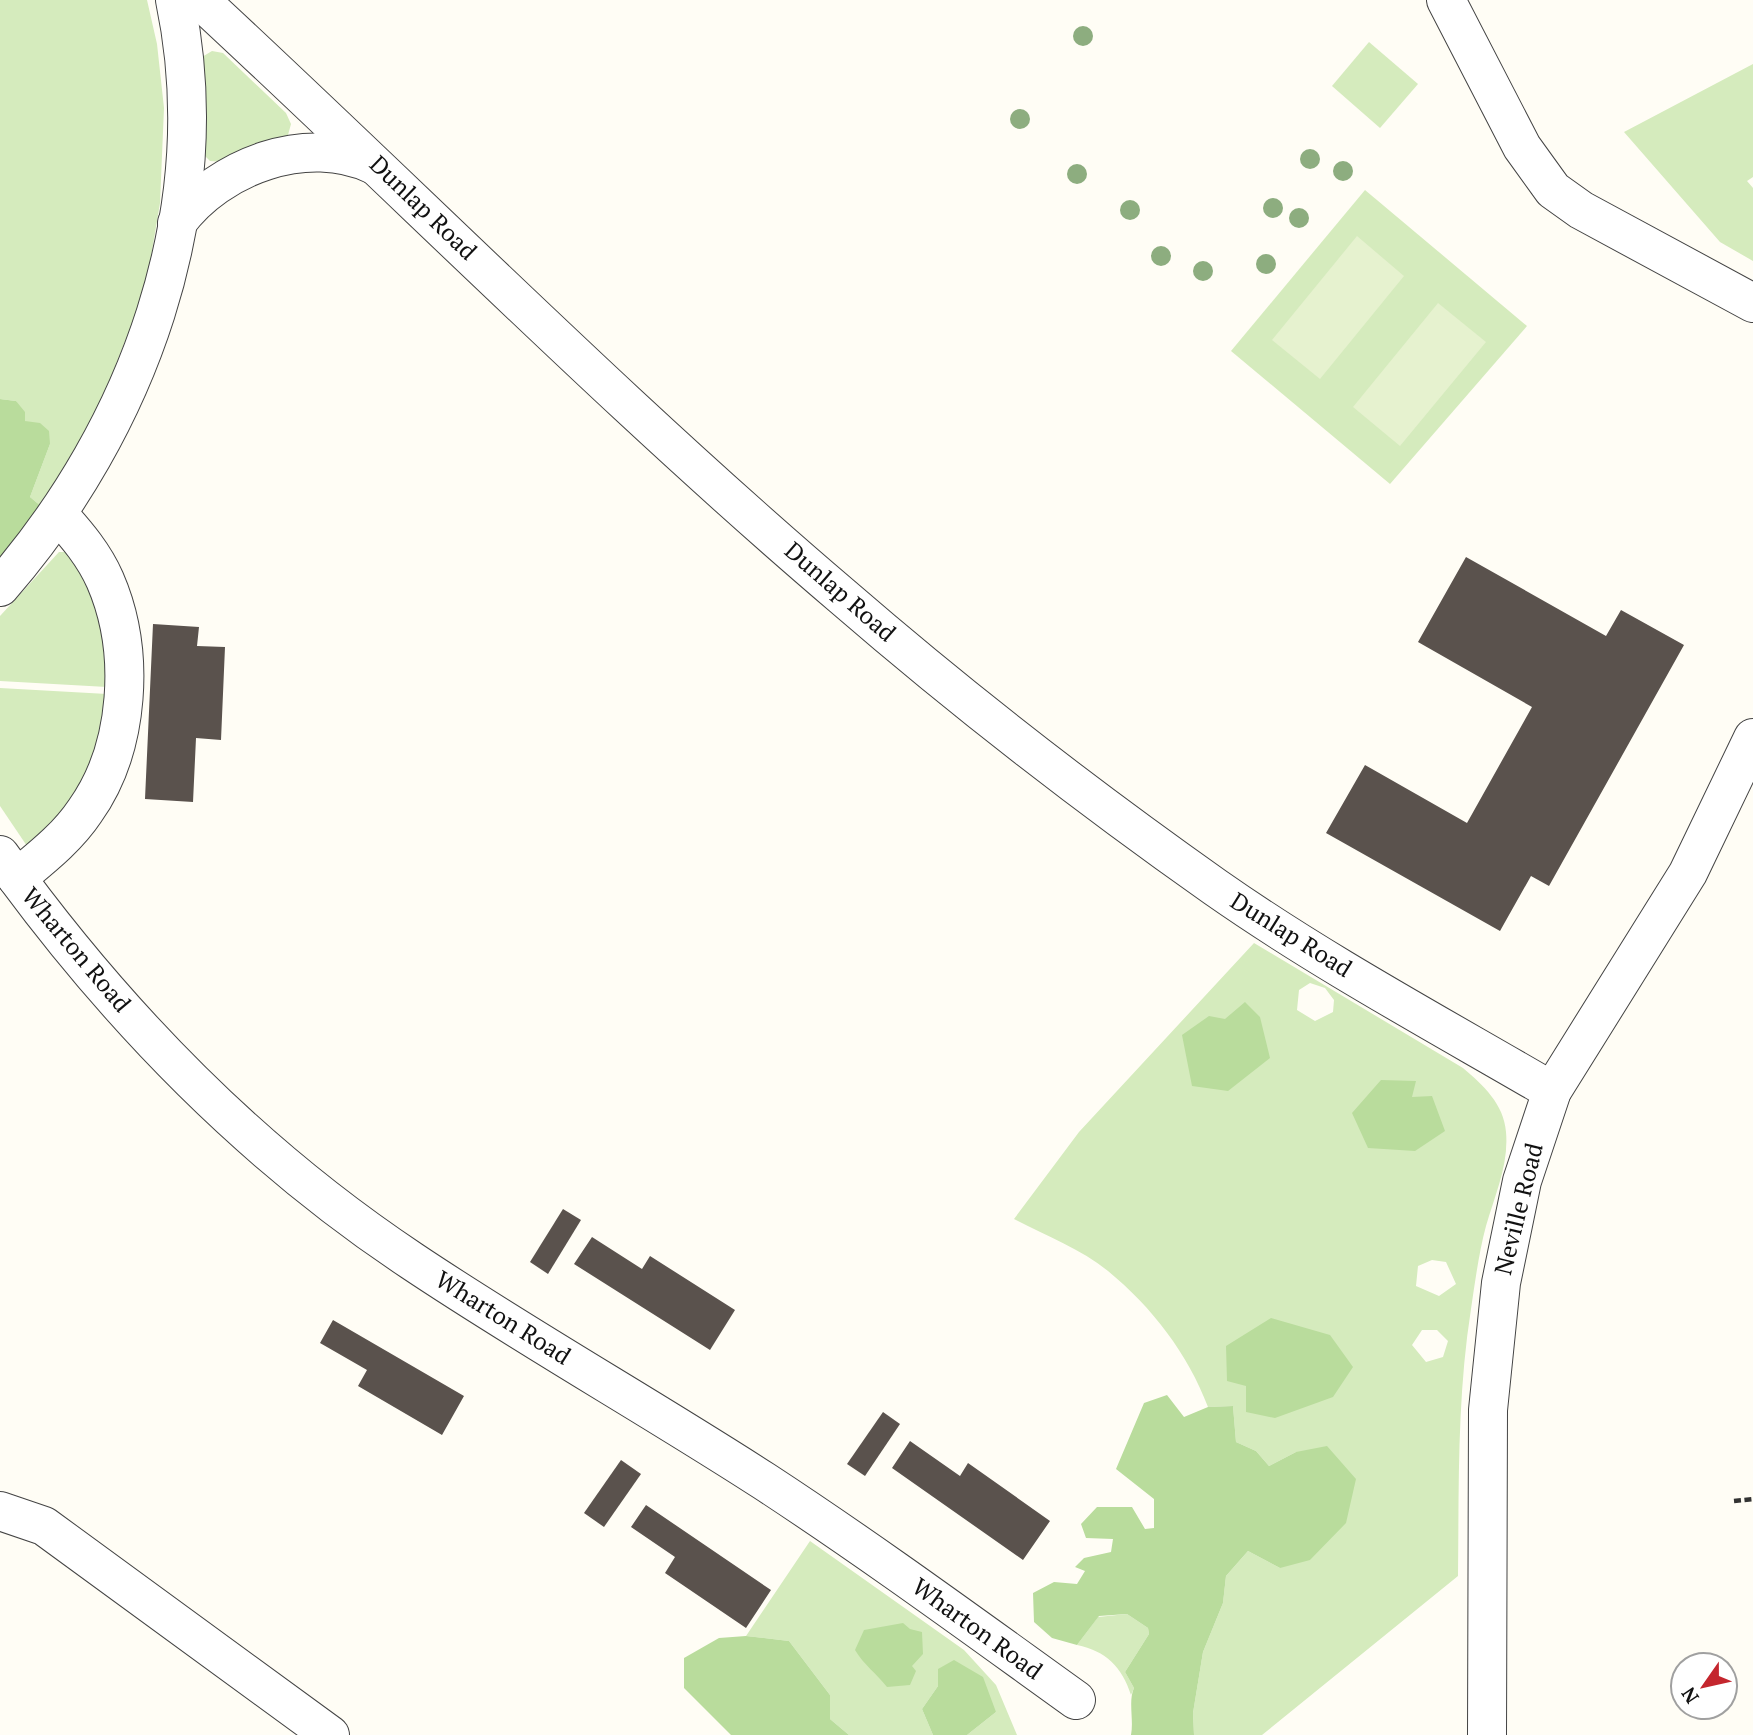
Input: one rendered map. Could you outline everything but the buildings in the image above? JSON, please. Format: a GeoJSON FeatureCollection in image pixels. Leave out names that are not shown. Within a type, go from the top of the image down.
{"type":"FeatureCollection","features":[{"type":"Feature","properties":{"kind":"street"},"geometry":{"type":"LineString","coordinates":[[0,587],[59,515],[96,455],[130,387],[155,315],[177,223],[183,174],[187,99],[175,0]]}},
{"type":"Feature","properties":{"kind":"street","name":"Dunlap Road"},"geometry":{"type":"LineString","coordinates":[[200,0],[619,395],[840,595],[958,692],[1218,889],[1410,1008],[1552,1091]]}},
{"type":"Feature","properties":{"kind":"street"},"geometry":{"type":"LineString","coordinates":[[1446,0],[1522,147],[1553,190],[1581,210],[1753,303]]}},
{"type":"Feature","properties":{"kind":"street"},"geometry":{"type":"LineString","coordinates":[[177,223],[191,204],[210,188],[264,162],[308,153],[331,152],[359,158],[382,169]]}},
{"type":"Feature","properties":{"kind":"street"},"geometry":{"type":"LineString","coordinates":[[8,867],[60,841],[87,810],[109,764],[121,712],[123,672],[114,608],[92,556],[59,515]]}},
{"type":"Feature","properties":{"kind":"street","name":"Neville Road"},"geometry":{"type":"LineString","coordinates":[[1486,1735],[1488,1410],[1501,1283],[1522,1181],[1552,1091],[1575,1051],[1628,975],[1688,873],[1753,738]]}},
{"type":"Feature","properties":{"kind":"street","name":"Wharton Road"},"geometry":{"type":"LineString","coordinates":[[8,867],[78,958],[147,1035],[257,1141],[332,1202],[412,1261],[766,1482],[1076,1700]]}},
{"type":"Feature","properties":{"kind":"street"},"geometry":{"type":"LineString","coordinates":[[0,1491],[330,1735]]}},
{"type":"Feature","properties":{"kind":"street"},"geometry":{"type":"LineString","coordinates":[[0,1511],[44,1526]]}},
{"type":"Feature","properties":{"kind":"path"},"geometry":{"type":"LineString","coordinates":[[1734,1501],[1753,1499]]}},
{"type":"Feature","properties":{"kind":"green space"},"geometry":{"type":"Polygon","coordinates":[[[0,0],[147,0],[157,44],[164,108],[160,203],[141,301],[90,430],[42,507],[30,497],[50,444],[25,421],[16,401],[0,399],[0,0]]]}},
{"type":"Feature","properties":{"kind":"green space"},"geometry":{"type":"Polygon","coordinates":[[[1369,42],[1418,84],[1380,128],[1332,86],[1369,42]]]}},
{"type":"Feature","properties":{"kind":"green space"},"geometry":{"type":"Polygon","coordinates":[[[212,51],[223,53],[286,113],[291,124],[288,135],[222,162],[210,161],[202,153],[202,57],[212,51]]]}},
{"type":"Feature","properties":{"kind":"green space"},"geometry":{"type":"Polygon","coordinates":[[[1753,64],[1753,177],[1747,181],[1753,188],[1753,261],[1720,242],[1624,132],[1753,64]]]}},
{"type":"Feature","properties":{"kind":"green space"},"geometry":{"type":"Polygon","coordinates":[[[1365,190],[1527,326],[1390,484],[1231,351],[1365,190]]]}},
{"type":"Feature","properties":{"kind":"green space"},"geometry":{"type":"Polygon","coordinates":[[[1357,236],[1404,276],[1320,379],[1272,340],[1357,236]]]}},
{"type":"Feature","properties":{"kind":"green space"},"geometry":{"type":"Polygon","coordinates":[[[1438,303],[1486,342],[1400,446],[1353,407],[1438,303]]]}},
{"type":"Feature","properties":{"kind":"green space"},"geometry":{"type":"Polygon","coordinates":[[[0,399],[16,401],[25,412],[25,421],[40,423],[49,431],[50,444],[30,497],[42,507],[0,557],[0,399]]]}},
{"type":"Feature","properties":{"kind":"green space"},"geometry":{"type":"Polygon","coordinates":[[[59,552],[69,552],[103,606],[107,687],[0,681],[0,616],[59,552]]]}},
{"type":"Feature","properties":{"kind":"green space"},"geometry":{"type":"Polygon","coordinates":[[[0,688],[107,694],[106,709],[84,791],[29,849],[0,806],[0,688]]]}},
{"type":"Feature","properties":{"kind":"green space"},"geometry":{"type":"Polygon","coordinates":[[[1254,943],[1463,1068],[1491,1096],[1504,1122],[1505,1156],[1481,1246],[1466,1342],[1460,1442],[1458,1576],[1262,1735],[1194,1735],[1193,1713],[1203,1652],[1223,1603],[1226,1576],[1248,1551],[1280,1568],[1296,1452],[1269,1466],[1256,1451],[1236,1442],[1233,1406],[1208,1407],[1179,1350],[1139,1300],[1097,1263],[1014,1219],[1079,1132],[1254,943]],[[1310,983],[1299,990],[1297,1010],[1315,1021],[1333,1012],[1334,1000],[1325,988],[1310,983]],[[1432,1260],[1418,1266],[1416,1286],[1439,1296],[1456,1284],[1446,1262],[1432,1260]],[[1422,1330],[1412,1345],[1426,1362],[1443,1357],[1448,1341],[1437,1330],[1422,1330]]]}},
{"type":"Feature","properties":{"kind":"green space"},"geometry":{"type":"Polygon","coordinates":[[[1245,1002],[1260,1017],[1270,1058],[1228,1091],[1192,1086],[1182,1035],[1209,1016],[1225,1019],[1245,1002]]]}},
{"type":"Feature","properties":{"kind":"green space"},"geometry":{"type":"Polygon","coordinates":[[[1381,1080],[1416,1081],[1412,1097],[1432,1096],[1445,1131],[1415,1151],[1368,1148],[1352,1113],[1381,1080]]]}},
{"type":"Feature","properties":{"kind":"green space"},"geometry":{"type":"Polygon","coordinates":[[[1271,1318],[1330,1335],[1353,1367],[1333,1397],[1275,1418],[1246,1412],[1246,1386],[1227,1381],[1226,1346],[1271,1318]]]}},
{"type":"Feature","properties":{"kind":"green space"},"geometry":{"type":"Polygon","coordinates":[[[1167,1395],[1184,1417],[1208,1407],[1233,1406],[1236,1442],[1256,1451],[1269,1466],[1296,1452],[1327,1446],[1356,1479],[1346,1523],[1310,1560],[1280,1568],[1248,1551],[1226,1576],[1223,1603],[1203,1652],[1193,1713],[1194,1735],[1131,1735],[1131,1699],[1134,1688],[1125,1672],[1149,1634],[1148,1628],[1127,1614],[1099,1616],[1077,1645],[1052,1638],[1034,1622],[1033,1593],[1054,1582],[1077,1584],[1085,1571],[1075,1567],[1084,1558],[1111,1552],[1113,1539],[1086,1538],[1081,1524],[1097,1507],[1132,1507],[1145,1529],[1154,1528],[1154,1499],[1116,1469],[1144,1403],[1167,1395]]]}},
{"type":"Feature","properties":{"kind":"green space"},"geometry":{"type":"Polygon","coordinates":[[[810,1541],[964,1650],[996,1685],[1017,1735],[967,1735],[996,1712],[938,1686],[922,1709],[933,1735],[849,1735],[830,1719],[830,1695],[789,1641],[746,1636],[810,1541]]]}},
{"type":"Feature","properties":{"kind":"green space"},"geometry":{"type":"Polygon","coordinates":[[[1127,1614],[1148,1628],[1149,1634],[1125,1672],[1134,1688],[1131,1695],[1123,1676],[1112,1662],[1096,1651],[1077,1645],[1098,1617],[1127,1614]]]}},
{"type":"Feature","properties":{"kind":"green space"},"geometry":{"type":"Polygon","coordinates":[[[903,1623],[910,1629],[922,1632],[923,1654],[912,1666],[916,1671],[910,1685],[887,1687],[855,1650],[864,1630],[903,1623]]]}},
{"type":"Feature","properties":{"kind":"green space"},"geometry":{"type":"Polygon","coordinates":[[[746,1636],[789,1641],[830,1695],[830,1719],[849,1735],[731,1735],[684,1688],[684,1658],[719,1638],[746,1636]]]}},
{"type":"Feature","properties":{"kind":"green space"},"geometry":{"type":"Polygon","coordinates":[[[954,1660],[983,1677],[996,1712],[967,1735],[933,1735],[922,1709],[938,1686],[938,1669],[954,1660]]]}},
{"type":"Feature","properties":{"kind":"pier"},"geometry":{"type":"Polygon","coordinates":[[[1753,1251],[1753,1735],[1728,1735],[1728,1721],[1739,1721],[1739,1651],[1730,1651],[1736,1322],[1753,1251]]]}}]}
